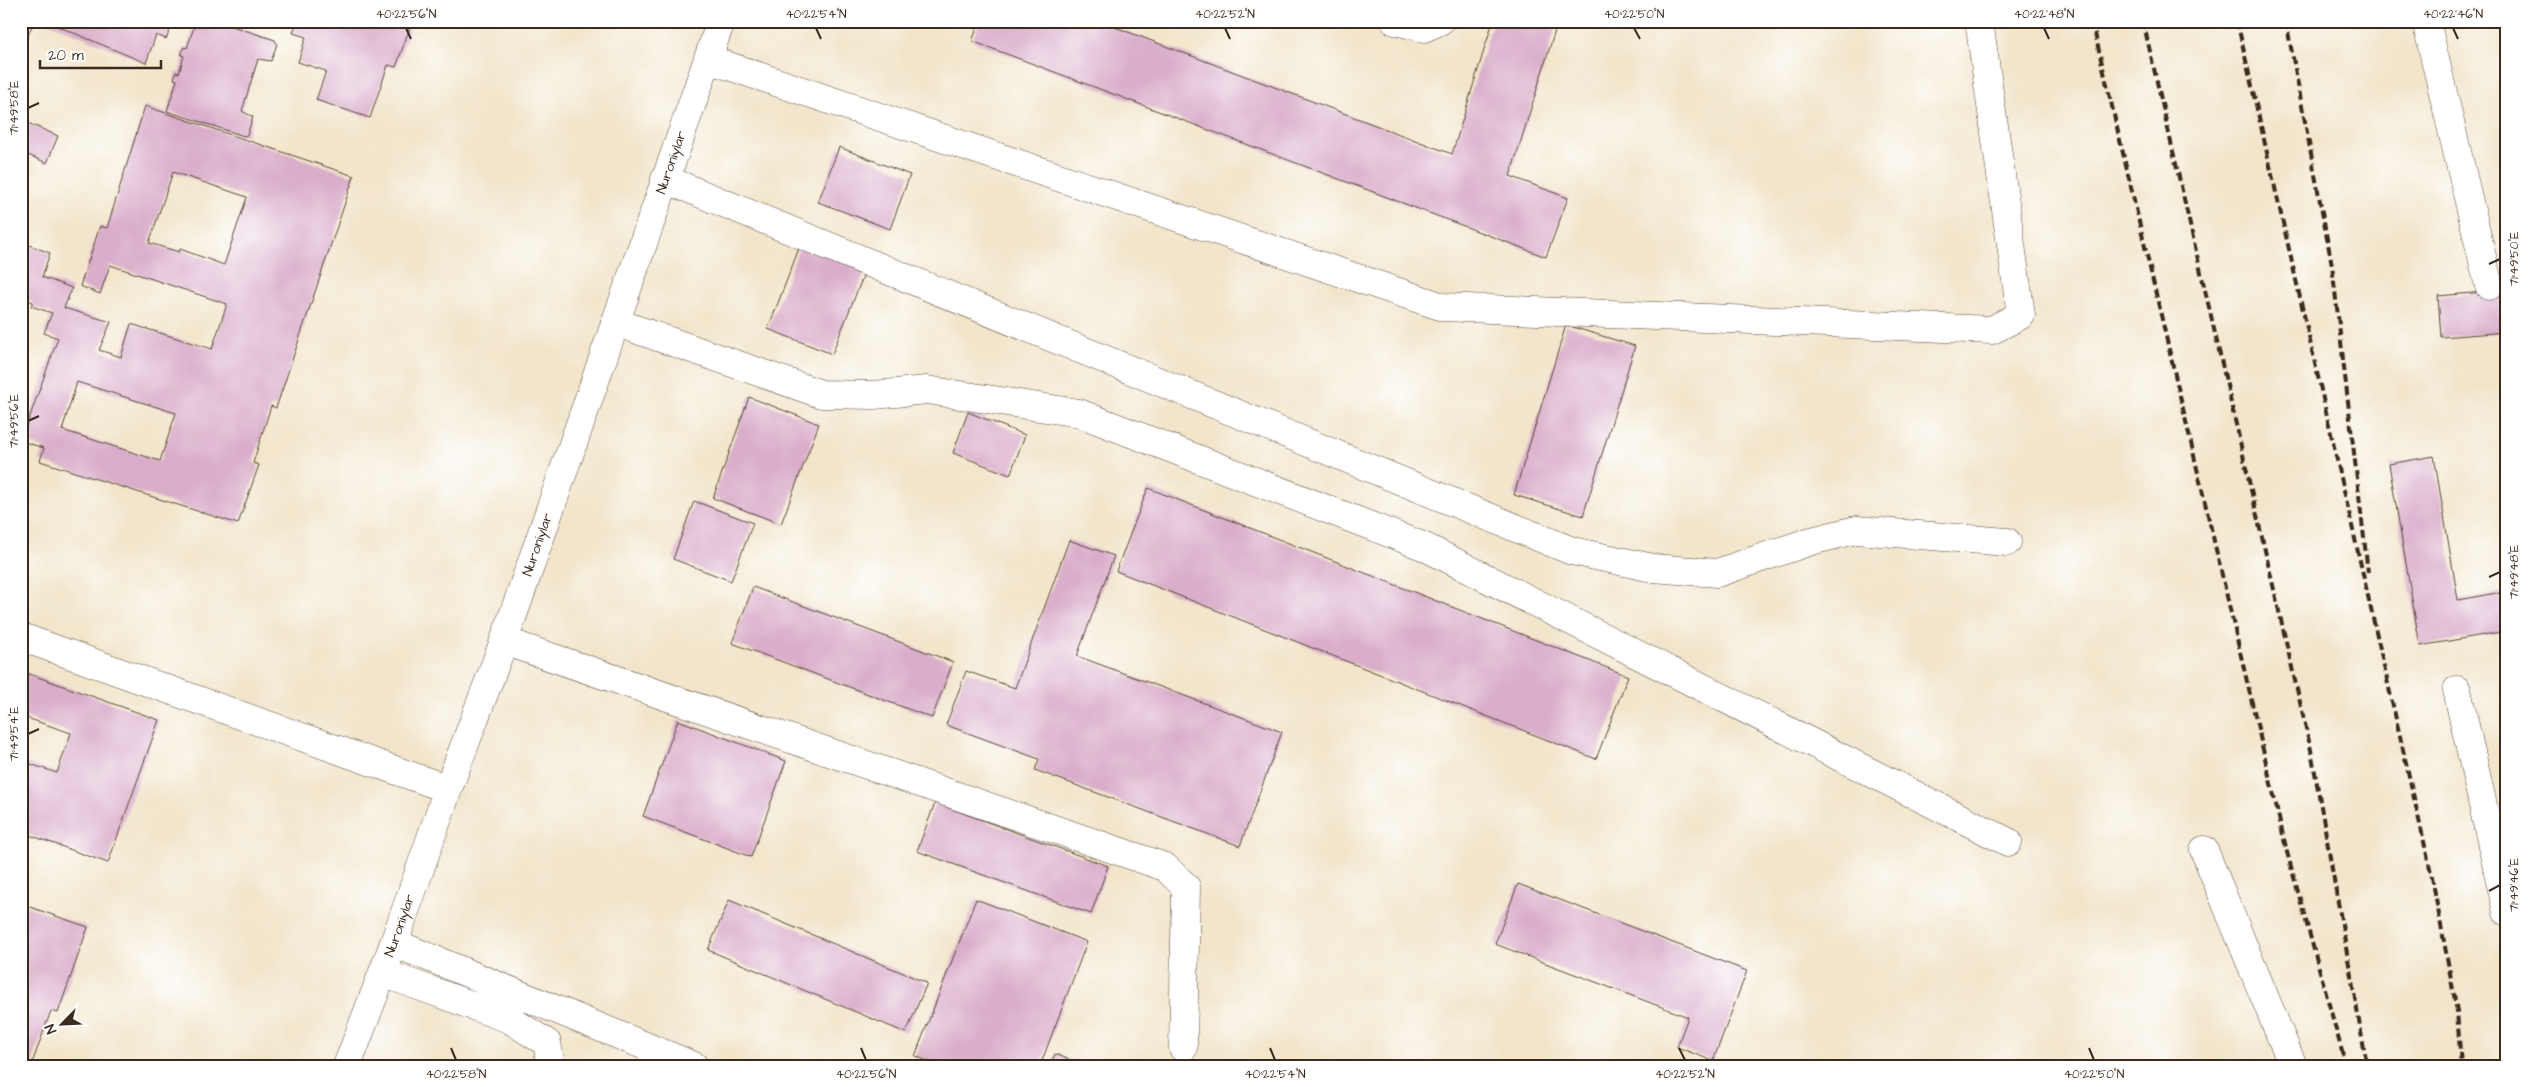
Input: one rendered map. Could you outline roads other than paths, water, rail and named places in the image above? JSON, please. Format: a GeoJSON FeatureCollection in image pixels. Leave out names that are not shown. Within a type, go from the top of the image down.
{"type":"FeatureCollection","features":[{"type":"Feature","properties":{"kind":"main road","name":"Nuroniylar"},"geometry":{"type":"LineString","coordinates":[[347,1066],[504,641],[721,21]]}},
{"type":"Feature","properties":{"kind":"main road"},"geometry":{"type":"LineString","coordinates":[[1395,21],[1424,28],[1440,21]]}},
{"type":"Feature","properties":{"kind":"main road"},"geometry":{"type":"LineString","coordinates":[[708,59],[1443,307],[1992,330],[2021,315],[1978,21]]}},
{"type":"Feature","properties":{"kind":"main road"},"geometry":{"type":"LineString","coordinates":[[2426,21],[2489,286]]}},
{"type":"Feature","properties":{"kind":"main road"},"geometry":{"type":"LineString","coordinates":[[666,179],[1572,551],[1653,568],[1717,573],[1811,541],[1856,530],[2007,542]]}},
{"type":"Feature","properties":{"kind":"main road"},"geometry":{"type":"LineString","coordinates":[[615,322],[821,394],[874,395],[926,390],[1078,413],[1425,547],[2008,842]]}},
{"type":"Feature","properties":{"kind":"main road"},"geometry":{"type":"LineString","coordinates":[[21,638],[448,789]]}},
{"type":"Feature","properties":{"kind":"main road"},"geometry":{"type":"LineString","coordinates":[[504,641],[1165,867],[1186,887],[1183,1048]]}},
{"type":"Feature","properties":{"kind":"main road"},"geometry":{"type":"LineString","coordinates":[[2457,690],[2507,912]]}},
{"type":"Feature","properties":{"kind":"main road"},"geometry":{"type":"LineString","coordinates":[[2204,850],[2293,1066]]}},
{"type":"Feature","properties":{"kind":"main road"},"geometry":{"type":"LineString","coordinates":[[394,943],[694,1066]]}},
{"type":"Feature","properties":{"kind":"main road"},"geometry":{"type":"LineString","coordinates":[[383,972],[509,1019],[547,1043],[551,1066]]}},
{"type":"Feature","properties":{"kind":"railway"},"geometry":{"type":"LineString","coordinates":[[2092,21],[2287,852],[2346,1066]]}},
{"type":"Feature","properties":{"kind":"railway"},"geometry":{"type":"LineString","coordinates":[[2143,21],[2311,750],[2367,1066]]}},
{"type":"Feature","properties":{"kind":"railway"},"geometry":{"type":"LineString","coordinates":[[2237,21],[2432,877],[2457,1011],[2461,1066]]}},
{"type":"Feature","properties":{"kind":"railway"},"geometry":{"type":"LineString","coordinates":[[2286,21],[2332,265],[2368,572]]}}]}
